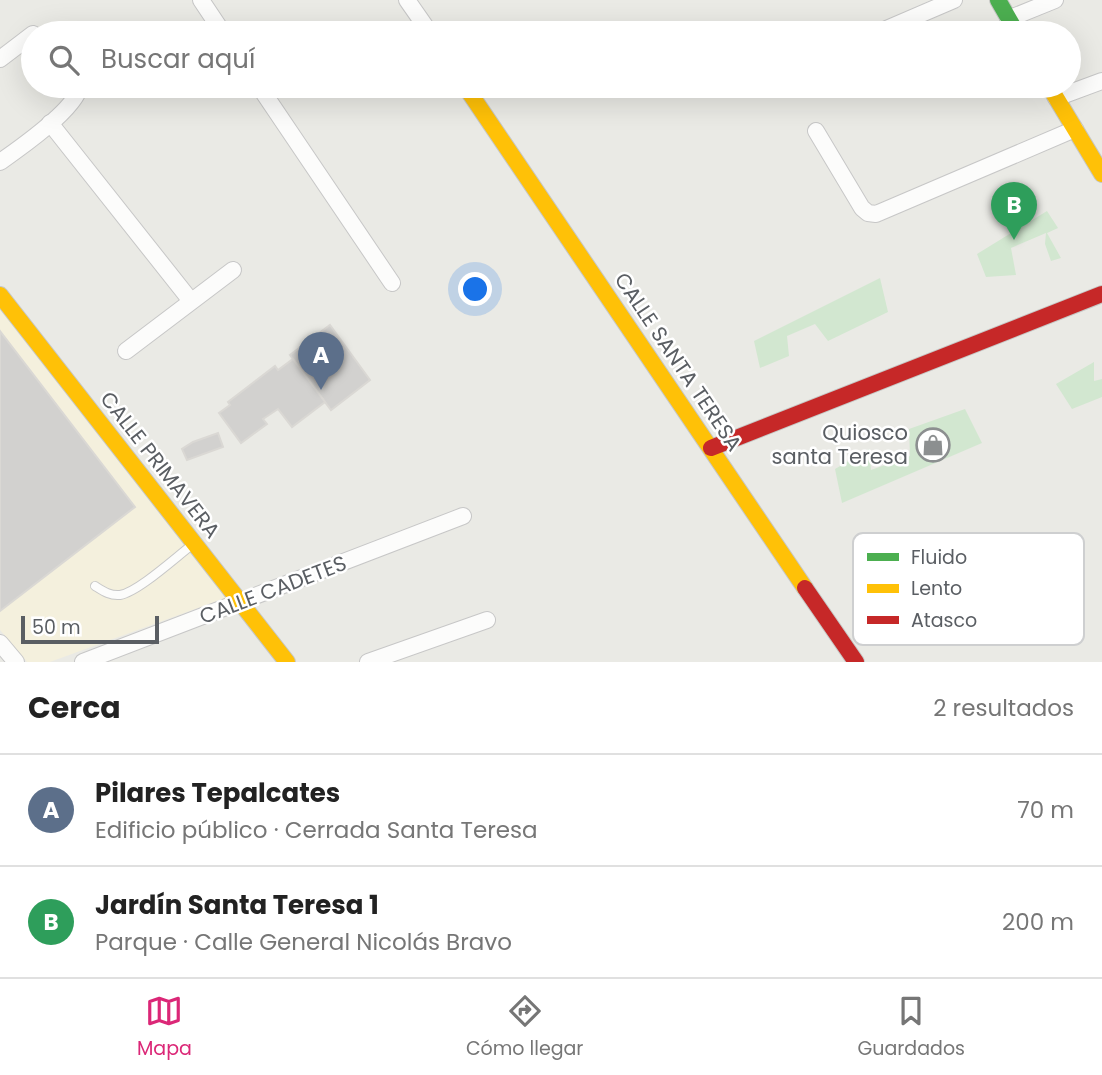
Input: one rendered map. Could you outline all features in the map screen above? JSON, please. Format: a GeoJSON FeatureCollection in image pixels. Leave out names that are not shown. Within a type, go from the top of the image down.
{"type":"FeatureCollection","features":[{"type":"Feature","properties":{"kind":"street"},"geometry":{"type":"LineString","coordinates":[[201,0],[215,21]]}},
{"type":"Feature","properties":{"kind":"street"},"geometry":{"type":"LineString","coordinates":[[407,0],[422,21]]}},
{"type":"Feature","properties":{"kind":"street"},"geometry":{"type":"LineString","coordinates":[[905,21],[954,0]]}},
{"type":"Feature","properties":{"kind":"street"},"geometry":{"type":"LineString","coordinates":[[998,0],[1008,19],[1055,0]]}},
{"type":"Feature","properties":{"kind":"street"},"geometry":{"type":"LineString","coordinates":[[0,59],[21,44]]}},
{"type":"Feature","properties":{"kind":"street"},"geometry":{"type":"LineString","coordinates":[[1081,86],[1102,81]]}},
{"type":"Feature","properties":{"kind":"street"},"geometry":{"type":"LineString","coordinates":[[0,162],[50,123],[74,98]]}},
{"type":"Feature","properties":{"kind":"street"},"geometry":{"type":"LineString","coordinates":[[267,98],[392,283]]}},
{"type":"Feature","properties":{"kind":"street","name":"CALLE SANTA TERESA"},"geometry":{"type":"LineString","coordinates":[[473,98],[856,662]]}},
{"type":"Feature","properties":{"kind":"street"},"geometry":{"type":"LineString","coordinates":[[1056,98],[1102,174]]}},
{"type":"Feature","properties":{"kind":"street"},"geometry":{"type":"LineString","coordinates":[[50,123],[191,301]]}},
{"type":"Feature","properties":{"kind":"street"},"geometry":{"type":"LineString","coordinates":[[816,131],[862,208],[868,214],[876,214],[1075,129]]}},
{"type":"Feature","properties":{"kind":"street"},"geometry":{"type":"LineString","coordinates":[[126,351],[233,270]]}},
{"type":"Feature","properties":{"kind":"street","name":"CALLE PRIMAVERA"},"geometry":{"type":"LineString","coordinates":[[0,295],[287,662]]}},
{"type":"Feature","properties":{"kind":"street"},"geometry":{"type":"LineString","coordinates":[[711,447],[1102,295]]}},
{"type":"Feature","properties":{"kind":"street","name":"CALLE CADETES"},"geometry":{"type":"LineString","coordinates":[[82,662],[463,516]]}},
{"type":"Feature","properties":{"kind":"street"},"geometry":{"type":"LineString","coordinates":[[368,662],[486,620]]}},
{"type":"Feature","properties":{"kind":"street"},"geometry":{"type":"LineString","coordinates":[[0,643],[16,662]]}},
{"type":"Feature","properties":{"kind":"lane"},"geometry":{"type":"LineString","coordinates":[[95,586],[108,594],[121,595],[141,584],[194,543]]}},
{"type":"Feature","properties":{"kind":"shaded area"},"geometry":{"type":"Polygon","coordinates":[[[0,306],[228,597],[50,662],[27,662],[0,630],[0,306]]]}},
{"type":"Feature","properties":{"kind":"green space"},"geometry":{"type":"Polygon","coordinates":[[[1047,211],[1058,228],[1047,233],[1061,258],[1051,261],[1045,244],[1046,233],[1011,248],[1016,275],[986,277],[977,254],[1047,211]]]}},
{"type":"Feature","properties":{"kind":"green space"},"geometry":{"type":"Polygon","coordinates":[[[880,278],[888,312],[828,341],[815,324],[787,336],[789,356],[760,368],[754,341],[880,278]]]}},
{"type":"Feature","properties":{"kind":"green space"},"geometry":{"type":"Polygon","coordinates":[[[1094,362],[1094,381],[1102,379],[1102,397],[1072,409],[1056,384],[1094,362]]]}},
{"type":"Feature","properties":{"kind":"green space"},"geometry":{"type":"Polygon","coordinates":[[[965,409],[982,443],[842,503],[835,469],[869,449],[871,470],[910,456],[909,429],[965,409]]]}},
{"type":"Feature","properties":{"kind":"building"},"geometry":{"type":"Polygon","coordinates":[[[330,325],[370,380],[331,410],[290,355],[330,325]]]}},
{"type":"Feature","properties":{"kind":"building"},"geometry":{"type":"Polygon","coordinates":[[[0,331],[135,507],[0,611],[0,331]]]}},
{"type":"Feature","properties":{"kind":"building"},"geometry":{"type":"Polygon","coordinates":[[[293,359],[325,402],[292,427],[278,409],[263,419],[267,424],[241,443],[219,413],[230,405],[228,402],[275,366],[278,370],[293,359]]]}},
{"type":"Feature","properties":{"kind":"building"},"geometry":{"type":"Polygon","coordinates":[[[218,433],[223,447],[187,460],[182,449],[218,433]]]}},
{"type":"Feature","properties":{"kind":"traffic: fast"},"geometry":{"type":"LineString","coordinates":[[998,0],[1010,21]]}},
{"type":"Feature","properties":{"kind":"traffic: slow"},"geometry":{"type":"LineString","coordinates":[[473,98],[805,588]]}},
{"type":"Feature","properties":{"kind":"traffic: slow"},"geometry":{"type":"LineString","coordinates":[[1056,98],[1102,174]]}},
{"type":"Feature","properties":{"kind":"traffic: slow"},"geometry":{"type":"LineString","coordinates":[[0,295],[287,662]]}},
{"type":"Feature","properties":{"kind":"traffic: jam"},"geometry":{"type":"LineString","coordinates":[[711,448],[1102,294]]}},
{"type":"Feature","properties":{"kind":"traffic: jam"},"geometry":{"type":"LineString","coordinates":[[805,588],[856,662]]}},
{"type":"Feature","properties":{"kind":"place","name":"Jardín Santa Teresa 1"},"geometry":{"type":"Point","coordinates":[1014,240]}},
{"type":"Feature","properties":{"kind":"place","name":"Pilares Tepalcates"},"geometry":{"type":"Point","coordinates":[321,390]}},
{"type":"Feature","properties":{"kind":"place","name":"Quiosco santa Teresa"},"geometry":{"type":"Point","coordinates":[933,445]}}]}
